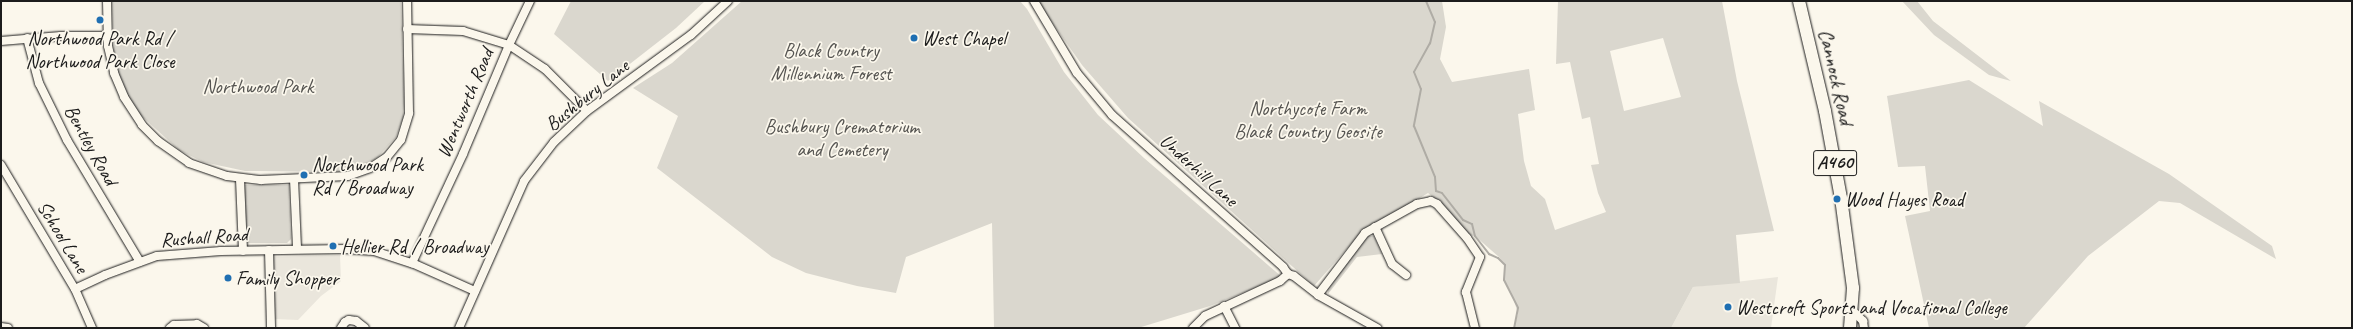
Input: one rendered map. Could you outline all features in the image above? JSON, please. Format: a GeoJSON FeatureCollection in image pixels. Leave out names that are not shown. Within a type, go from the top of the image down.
{"type":"FeatureCollection","features":[{"type":"Feature","properties":{"kind":"highway","name":"Cannock Road"},"geometry":{"type":"LineString","coordinates":[[1799,1],[1836,165],[1850,262],[1852,310],[1850,328]]}},
{"type":"Feature","properties":{"kind":"street"},"geometry":{"type":"LineString","coordinates":[[107,1],[108,36],[114,73],[124,97],[142,125],[158,141],[189,163],[211,172],[240,179],[329,178],[360,173],[380,164],[397,145],[406,128],[409,113],[407,1]]}},
{"type":"Feature","properties":{"kind":"street","name":"Wentworth Road"},"geometry":{"type":"LineString","coordinates":[[412,263],[463,154],[509,45],[530,1]]}},
{"type":"Feature","properties":{"kind":"street","name":"Bushbury Lane"},"geometry":{"type":"LineString","coordinates":[[459,328],[524,181],[554,142],[587,111],[691,35],[728,1]]}},
{"type":"Feature","properties":{"kind":"street","name":"Underhill Lane"},"geometry":{"type":"LineString","coordinates":[[1034,1],[1077,73],[1100,102],[1288,274],[1294,276],[1318,295],[1377,328]]}},
{"type":"Feature","properties":{"kind":"street"},"geometry":{"type":"LineString","coordinates":[[407,29],[463,30],[509,45],[545,69],[587,111]]}},
{"type":"Feature","properties":{"kind":"street"},"geometry":{"type":"LineString","coordinates":[[1,41],[28,38],[108,36]]}},
{"type":"Feature","properties":{"kind":"street","name":"Bentley Road"},"geometry":{"type":"LineString","coordinates":[[28,38],[39,83],[60,126],[140,262]]}},
{"type":"Feature","properties":{"kind":"street","name":"School Lane"},"geometry":{"type":"LineString","coordinates":[[1,165],[75,289],[92,328]]}},
{"type":"Feature","properties":{"kind":"street"},"geometry":{"type":"LineString","coordinates":[[240,179],[243,251]]}},
{"type":"Feature","properties":{"kind":"street"},"geometry":{"type":"LineString","coordinates":[[294,179],[297,249]]}},
{"type":"Feature","properties":{"kind":"street"},"geometry":{"type":"LineString","coordinates":[[1318,295],[1360,239],[1374,227],[1425,201],[1437,204],[1467,238],[1480,257],[1466,292],[1475,328]]}},
{"type":"Feature","properties":{"kind":"street"},"geometry":{"type":"LineString","coordinates":[[1374,227],[1392,264],[1406,275]]}},
{"type":"Feature","properties":{"kind":"street","name":"Rushall Road"},"geometry":{"type":"LineString","coordinates":[[75,289],[105,275],[157,256],[184,252],[297,249],[374,251],[412,263],[475,291]]}},
{"type":"Feature","properties":{"kind":"street"},"geometry":{"type":"LineString","coordinates":[[269,250],[272,328]]}},
{"type":"Feature","properties":{"kind":"street"},"geometry":{"type":"LineString","coordinates":[[1193,328],[1205,316],[1280,280],[1288,274]]}},
{"type":"Feature","properties":{"kind":"street"},"geometry":{"type":"LineString","coordinates":[[1224,306],[1235,328]]}},
{"type":"Feature","properties":{"kind":"street"},"geometry":{"type":"LineString","coordinates":[[1852,310],[1863,321],[1864,328]]}},
{"type":"Feature","properties":{"kind":"street"},"geometry":{"type":"LineString","coordinates":[[341,328],[345,322],[349,320],[356,321],[365,328]]}},
{"type":"Feature","properties":{"kind":"street"},"geometry":{"type":"LineString","coordinates":[[170,328],[174,325],[197,324],[204,328]]}},
{"type":"Feature","properties":{"kind":"street"},"geometry":{"type":"LineString","coordinates":[[1,327],[8,328]]}},
{"type":"Feature","properties":{"kind":"shaded area"},"geometry":{"type":"Polygon","coordinates":[[[340,255],[341,281],[321,296],[298,320],[275,319],[270,257],[340,255]]]}},
{"type":"Feature","properties":{"kind":"shaded area","name":"Westcroft Sports and Vocational College"},"geometry":{"type":"Polygon","coordinates":[[[1778,277],[1771,328],[1671,328],[1693,287],[1778,277]]]}},
{"type":"Feature","properties":{"kind":"green space","name":"Northwood Park"},"geometry":{"type":"Polygon","coordinates":[[[112,1],[401,1],[404,103],[403,118],[396,137],[378,157],[364,166],[348,172],[245,171],[203,162],[179,150],[136,111],[123,89],[114,61],[112,1]]]}},
{"type":"Feature","properties":{"kind":"green space"},"geometry":{"type":"Polygon","coordinates":[[[571,1],[705,1],[676,28],[608,81],[554,34],[571,1]]]}},
{"type":"Feature","properties":{"kind":"green space","name":"Bushbury Crematorium and Cemetery"},"geometry":{"type":"Polygon","coordinates":[[[742,1],[1020,1],[1027,9],[1064,72],[1098,115],[1144,158],[1282,277],[1210,306],[1138,328],[994,328],[992,223],[906,257],[896,293],[857,286],[806,273],[772,257],[657,168],[678,116],[633,88],[672,63],[742,1]]]}},
{"type":"Feature","properties":{"kind":"green space","name":"Northycote Farm Black Country Geosite"},"geometry":{"type":"Polygon","coordinates":[[[1037,1],[1442,1],[1446,27],[1440,59],[1452,82],[1529,69],[1535,110],[1518,114],[1524,161],[1531,186],[1545,199],[1555,230],[1606,212],[1598,193],[1591,165],[1599,164],[1590,117],[1582,119],[1570,62],[1556,64],[1558,1],[1722,1],[1737,81],[1774,231],[1736,235],[1740,283],[1693,287],[1671,328],[1514,328],[1518,313],[1511,292],[1504,280],[1505,265],[1499,257],[1475,236],[1468,235],[1439,202],[1428,193],[1358,236],[1314,286],[1128,118],[1082,65],[1037,1]],[[1663,38],[1610,51],[1624,111],[1681,97],[1663,38]]]}},
{"type":"Feature","properties":{"kind":"green space"},"geometry":{"type":"Polygon","coordinates":[[[1902,1],[1917,1],[1933,21],[2011,81],[1989,75],[1934,35],[1902,1]]]}},
{"type":"Feature","properties":{"kind":"green space"},"geometry":{"type":"Polygon","coordinates":[[[1969,80],[2043,126],[2039,101],[2169,174],[2272,246],[2276,259],[2180,203],[2159,201],[2088,256],[2024,328],[1929,328],[1905,216],[1930,211],[1925,166],[1898,167],[1887,96],[1969,80]]]}},
{"type":"Feature","properties":{"kind":"green space"},"geometry":{"type":"Polygon","coordinates":[[[243,185],[289,185],[291,239],[287,243],[247,243],[244,240],[243,185]]]}},
{"type":"Feature","properties":{"kind":"green space"},"geometry":{"type":"Polygon","coordinates":[[[1368,236],[1374,236],[1382,254],[1357,257],[1328,294],[1327,286],[1368,236]]]}},
{"type":"Feature","properties":{"kind":"waterway"},"geometry":{"type":"LineString","coordinates":[[1426,1],[1435,22],[1430,43],[1414,72],[1421,89],[1414,126],[1435,177],[1436,191],[1442,193],[1463,220],[1472,224],[1475,236],[1489,254],[1498,258],[1505,265],[1504,280],[1518,308],[1514,328]]}},
{"type":"Feature","properties":{"kind":"place","name":"Northwood Park Rd / Northwood Park Close"},"geometry":{"type":"Point","coordinates":[100,20]}},
{"type":"Feature","properties":{"kind":"place","name":"West Chapel"},"geometry":{"type":"Point","coordinates":[914,38]}},
{"type":"Feature","properties":{"kind":"place","name":"Northwood Park Rd / Broadway"},"geometry":{"type":"Point","coordinates":[304,175]}},
{"type":"Feature","properties":{"kind":"place","name":"Wood Hayes Road"},"geometry":{"type":"Point","coordinates":[1837,199]}},
{"type":"Feature","properties":{"kind":"place","name":"Hellier Rd / Broadway"},"geometry":{"type":"Point","coordinates":[333,246]}},
{"type":"Feature","properties":{"kind":"place","name":"Family Shopper"},"geometry":{"type":"Point","coordinates":[228,278]}},
{"type":"Feature","properties":{"kind":"place","name":"Westcroft Sports and Vocational College"},"geometry":{"type":"Point","coordinates":[1728,307]}},
{"type":"Feature","properties":{"kind":"park label","name":"Black Country Millennium Forest"},"geometry":{"type":"Point","coordinates":[831,62]}}]}
